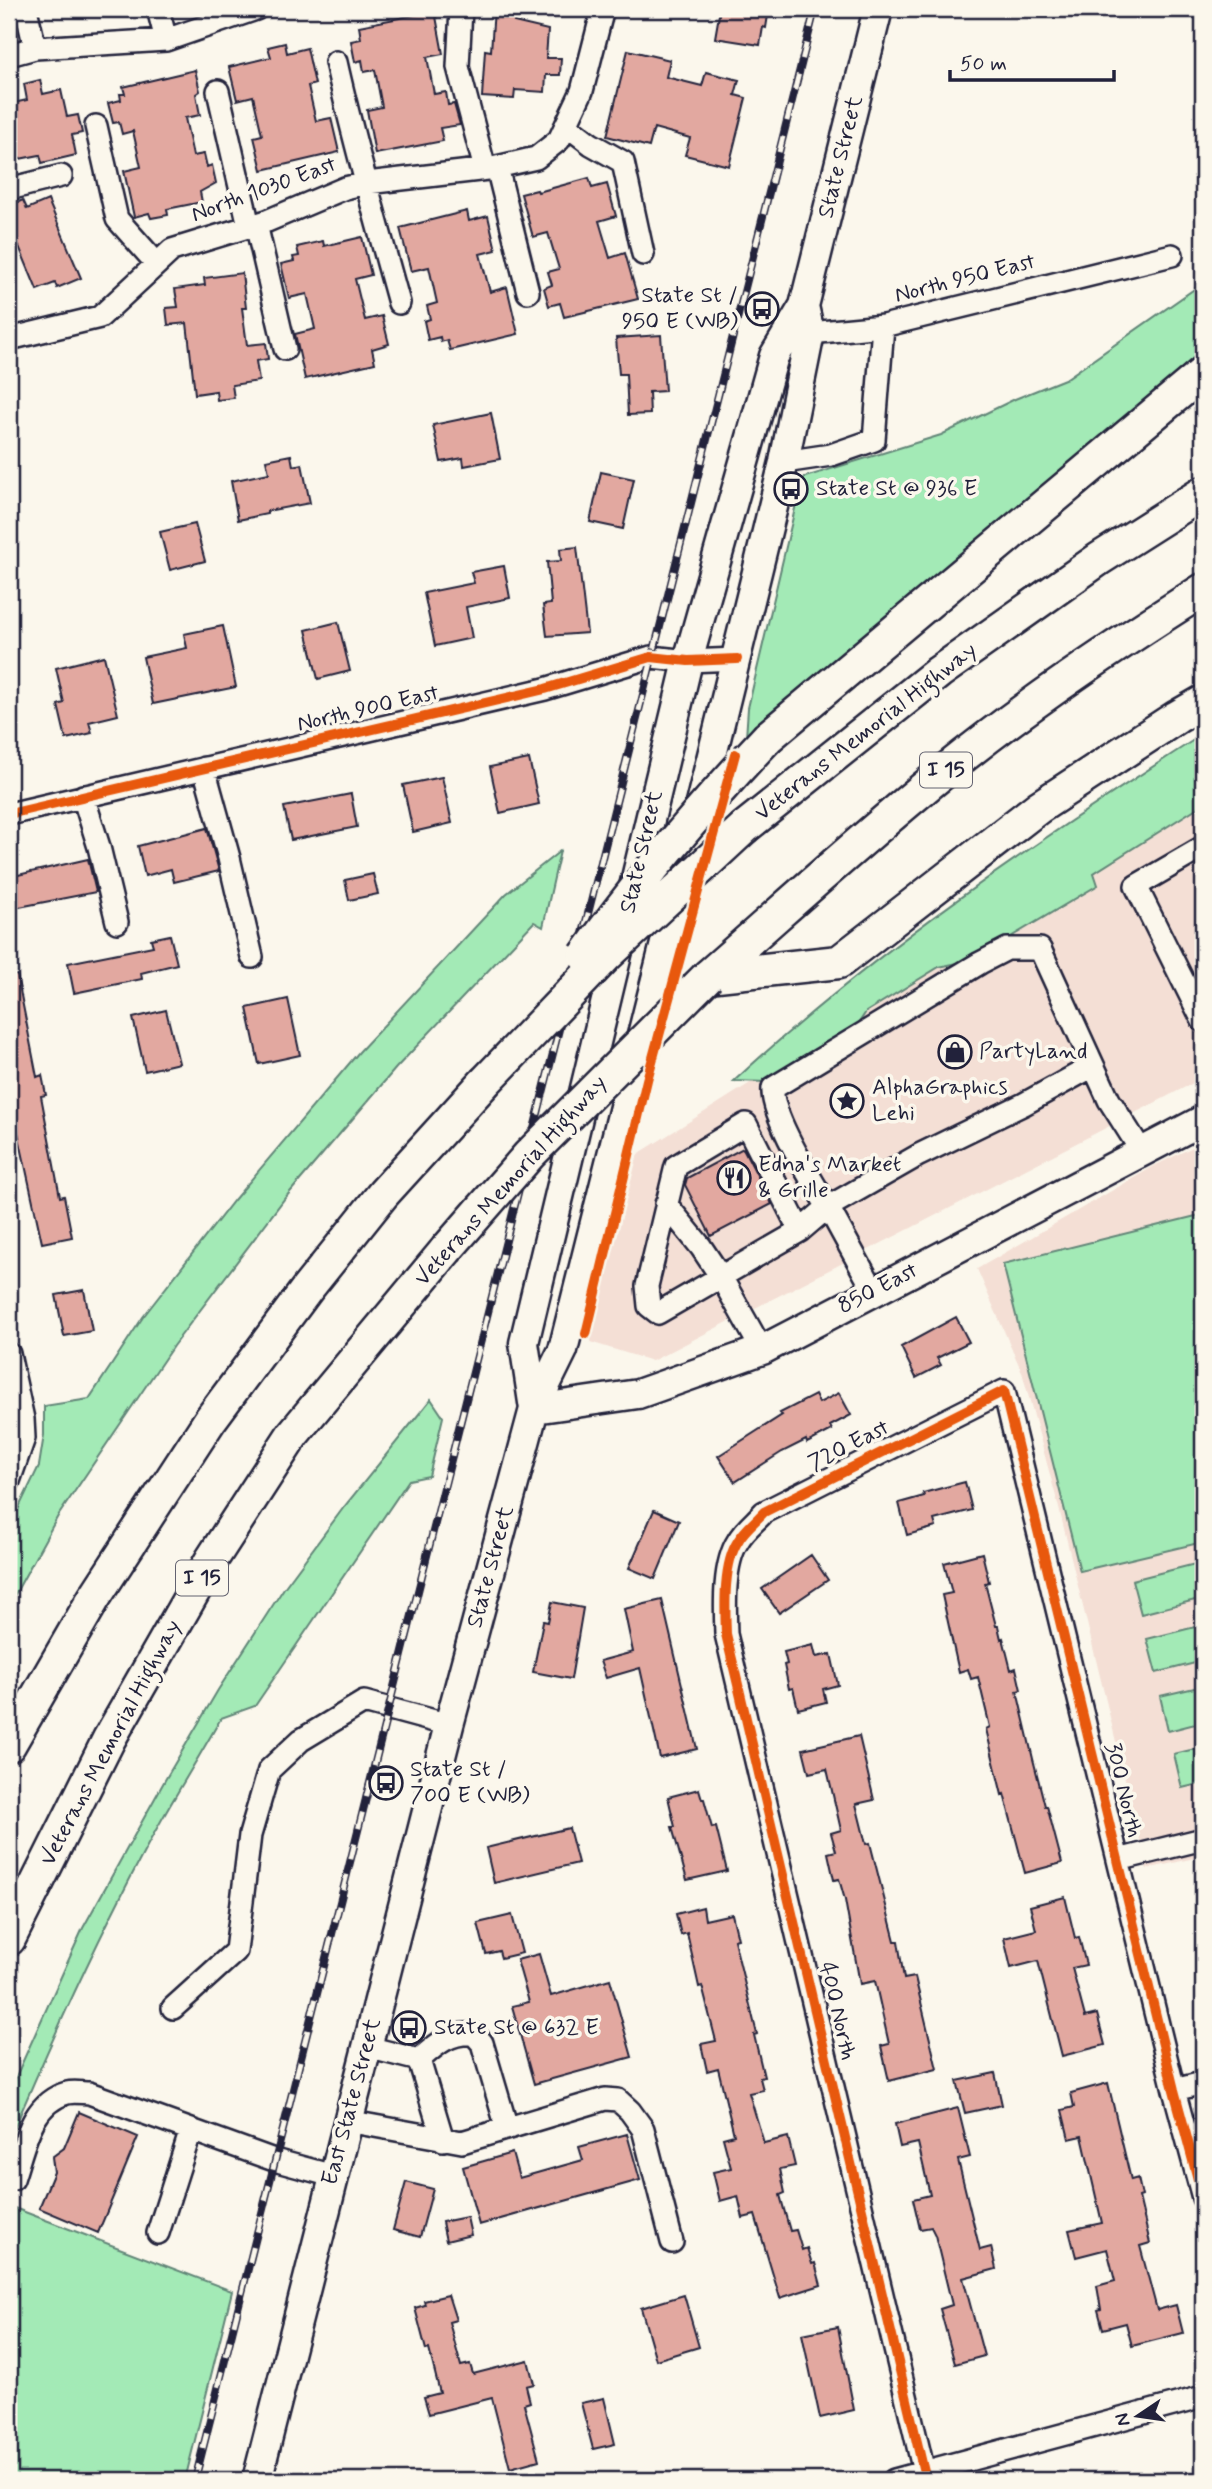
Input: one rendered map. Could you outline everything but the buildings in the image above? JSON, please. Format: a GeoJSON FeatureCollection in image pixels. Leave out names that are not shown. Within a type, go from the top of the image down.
{"type":"FeatureCollection","features":[{"type":"Feature","properties":{"kind":"highway"},"geometry":{"type":"LineString","coordinates":[[545,1018],[578,967],[649,870],[768,737],[1203,373]]}},
{"type":"Feature","properties":{"kind":"highway","name":"Veterans Memorial Highway"},"geometry":{"type":"LineString","coordinates":[[9,1745],[94,1598],[210,1420],[383,1194],[545,1018],[675,890],[746,827],[939,672],[1099,559],[1203,493]]}},
{"type":"Feature","properties":{"kind":"highway","name":"Veterans Memorial Highway"},"geometry":{"type":"LineString","coordinates":[[9,1939],[109,1739],[212,1559],[293,1434],[528,1155],[708,976],[946,770],[1010,721],[1203,590]]}},
{"type":"Feature","properties":{"kind":"highway"},"geometry":{"type":"LineString","coordinates":[[708,976],[839,962],[1039,807],[1203,702]]}},
{"type":"Feature","properties":{"kind":"main road","name":"State Street"},"geometry":{"type":"LineString","coordinates":[[449,1725],[534,1409],[563,1350],[737,659],[784,462],[807,319],[878,9]]}},
{"type":"Feature","properties":{"kind":"main road","name":"State Street"},"geometry":{"type":"LineString","coordinates":[[534,1409],[524,1343],[688,661],[774,356],[807,319]]}},
{"type":"Feature","properties":{"kind":"main road","name":"850 East"},"geometry":{"type":"LineString","coordinates":[[534,1409],[638,1394],[762,1350],[1203,1120]]}},
{"type":"Feature","properties":{"kind":"main road","name":"East State Street"},"geometry":{"type":"LineString","coordinates":[[257,2480],[449,1725]]}},
{"type":"Feature","properties":{"kind":"street"},"geometry":{"type":"LineString","coordinates":[[26,9],[35,48]]}},
{"type":"Feature","properties":{"kind":"street"},"geometry":{"type":"LineString","coordinates":[[158,9],[166,40]]}},
{"type":"Feature","properties":{"kind":"street"},"geometry":{"type":"LineString","coordinates":[[9,55],[35,48],[166,40],[256,9]]}},
{"type":"Feature","properties":{"kind":"street"},"geometry":{"type":"LineString","coordinates":[[461,9],[458,67],[528,292]]}},
{"type":"Feature","properties":{"kind":"street"},"geometry":{"type":"LineString","coordinates":[[603,9],[582,91],[563,133],[592,144],[622,162],[643,254]]}},
{"type":"Feature","properties":{"kind":"street"},"geometry":{"type":"LineString","coordinates":[[336,62],[356,151],[398,303]]}},
{"type":"Feature","properties":{"kind":"street"},"geometry":{"type":"LineString","coordinates":[[218,91],[285,349]]}},
{"type":"Feature","properties":{"kind":"street"},"geometry":{"type":"LineString","coordinates":[[96,126],[117,219],[157,264]]}},
{"type":"Feature","properties":{"kind":"street","name":"North 1030 East"},"geometry":{"type":"LineString","coordinates":[[9,339],[100,317],[172,250],[252,225],[345,188],[491,168],[536,158],[563,133]]}},
{"type":"Feature","properties":{"kind":"street"},"geometry":{"type":"LineString","coordinates":[[9,189],[61,176]]}},
{"type":"Feature","properties":{"kind":"street","name":"North 950 East"},"geometry":{"type":"LineString","coordinates":[[807,319],[883,326],[1171,256]]}},
{"type":"Feature","properties":{"kind":"street"},"geometry":{"type":"LineString","coordinates":[[784,462],[831,455],[874,440],[883,326]]}},
{"type":"Feature","properties":{"kind":"street","name":"North 900 East"},"geometry":{"type":"LineString","coordinates":[[9,814],[545,689],[651,657],[688,661],[737,659]]}},
{"type":"Feature","properties":{"kind":"street"},"geometry":{"type":"LineString","coordinates":[[204,768],[252,957]]}},
{"type":"Feature","properties":{"kind":"street"},"geometry":{"type":"LineString","coordinates":[[83,796],[99,847],[117,922]]}},
{"type":"Feature","properties":{"kind":"street"},"geometry":{"type":"LineString","coordinates":[[1203,847],[1136,886],[1203,1021]]}},
{"type":"Feature","properties":{"kind":"street"},"geometry":{"type":"LineString","coordinates":[[874,1292],[790,1139],[772,1097],[773,1088],[980,963],[1007,949],[1040,949],[1110,1101],[1142,1152]]}},
{"type":"Feature","properties":{"kind":"street"},"geometry":{"type":"LineString","coordinates":[[800,1231],[746,1124],[676,1166],[647,1286],[649,1306],[658,1312],[800,1231],[828,1207],[919,1155],[1024,1104],[1093,1066]]}},
{"type":"Feature","properties":{"kind":"street"},"geometry":{"type":"LineString","coordinates":[[666,1204],[721,1277],[762,1350]]}},
{"type":"Feature","properties":{"kind":"street"},"geometry":{"type":"LineString","coordinates":[[9,1354],[23,1419],[24,1438],[9,1481]]}},
{"type":"Feature","properties":{"kind":"street","name":"720 East"},"geometry":{"type":"LineString","coordinates":[[732,1558],[737,1541],[764,1512],[1004,1391]]}},
{"type":"Feature","properties":{"kind":"street","name":"300 North"},"geometry":{"type":"LineString","coordinates":[[1004,1391],[1174,2090],[1203,2197]]}},
{"type":"Feature","properties":{"kind":"street","name":"400 North"},"geometry":{"type":"LineString","coordinates":[[732,1558],[725,1606],[726,1634],[924,2472]]}},
{"type":"Feature","properties":{"kind":"street"},"geometry":{"type":"LineString","coordinates":[[173,2008],[236,1951],[250,1835],[269,1770],[300,1740],[364,1702],[449,1725]]}},
{"type":"Feature","properties":{"kind":"street"},"geometry":{"type":"LineString","coordinates":[[1118,1860],[1203,1839]]}},
{"type":"Feature","properties":{"kind":"street"},"geometry":{"type":"LineString","coordinates":[[419,2060],[443,2039],[461,2033],[474,2034],[482,2043],[507,2128]]}},
{"type":"Feature","properties":{"kind":"street"},"geometry":{"type":"LineString","coordinates":[[366,2047],[419,2060]]}},
{"type":"Feature","properties":{"kind":"street"},"geometry":{"type":"LineString","coordinates":[[419,2060],[443,2140]]}},
{"type":"Feature","properties":{"kind":"street"},"geometry":{"type":"LineString","coordinates":[[1174,2090],[1203,2083]]}},
{"type":"Feature","properties":{"kind":"street"},"geometry":{"type":"LineString","coordinates":[[13,2179],[34,2119],[47,2103],[68,2093],[89,2093],[274,2160],[333,2176]]}},
{"type":"Feature","properties":{"kind":"street"},"geometry":{"type":"LineString","coordinates":[[347,2121],[462,2142],[605,2099],[618,2100],[630,2110],[643,2129],[672,2242]]}},
{"type":"Feature","properties":{"kind":"street"},"geometry":{"type":"LineString","coordinates":[[158,2232],[191,2130]]}},
{"type":"Feature","properties":{"kind":"street"},"geometry":{"type":"LineString","coordinates":[[894,2480],[1203,2398]]}},
{"type":"Feature","properties":{"kind":"shaded area"},"geometry":{"type":"Polygon","coordinates":[[[1203,797],[1203,1078],[652,1361],[590,1342],[638,1154],[1203,797]]]}},
{"type":"Feature","properties":{"kind":"shaded area"},"geometry":{"type":"Polygon","coordinates":[[[1203,1142],[1203,1856],[1147,1869],[1058,1504],[1022,1372],[977,1269],[1156,1165],[1203,1142]]]}},
{"type":"Feature","properties":{"kind":"green space"},"geometry":{"type":"Polygon","coordinates":[[[1203,283],[1203,349],[1096,446],[746,738],[748,708],[801,483],[805,477],[941,435],[1015,399],[1067,378],[1203,283]]]}},
{"type":"Feature","properties":{"kind":"green space"},"geometry":{"type":"Polygon","coordinates":[[[1203,734],[1203,804],[1094,873],[1098,885],[972,960],[939,967],[866,1012],[852,1033],[769,1082],[734,1081],[788,1032],[961,897],[1203,734]]]}},
{"type":"Feature","properties":{"kind":"green space"},"geometry":{"type":"Polygon","coordinates":[[[560,851],[543,927],[534,922],[396,1068],[285,1198],[173,1346],[58,1516],[9,1605],[9,1528],[39,1466],[44,1435],[44,1406],[89,1399],[143,1317],[234,1200],[359,1052],[506,894],[560,851]]]}},
{"type":"Feature","properties":{"kind":"green space"},"geometry":{"type":"Polygon","coordinates":[[[1200,1215],[1203,1228],[1203,1542],[1080,1571],[1003,1264],[1200,1215]]]}},
{"type":"Feature","properties":{"kind":"green space"},"geometry":{"type":"Polygon","coordinates":[[[431,1399],[443,1417],[429,1476],[409,1480],[255,1706],[221,1718],[153,1835],[108,1923],[9,2141],[9,2092],[83,1928],[165,1780],[218,1690],[284,1588],[344,1507],[431,1399]]]}},
{"type":"Feature","properties":{"kind":"green space"},"geometry":{"type":"Polygon","coordinates":[[[1203,1562],[1203,1598],[1141,1614],[1132,1580],[1203,1562]]]}},
{"type":"Feature","properties":{"kind":"green space"},"geometry":{"type":"Polygon","coordinates":[[[1203,1625],[1203,1661],[1156,1673],[1147,1639],[1203,1625]]]}},
{"type":"Feature","properties":{"kind":"green space"},"geometry":{"type":"Polygon","coordinates":[[[1203,1686],[1203,1722],[1168,1731],[1160,1696],[1203,1686]]]}},
{"type":"Feature","properties":{"kind":"green space"},"geometry":{"type":"Polygon","coordinates":[[[1203,1747],[1203,1783],[1182,1788],[1174,1754],[1203,1747]]]}},
{"type":"Feature","properties":{"kind":"green space"},"geometry":{"type":"Polygon","coordinates":[[[9,2206],[232,2291],[185,2480],[9,2480],[9,2206]]]}},
{"type":"Feature","properties":{"kind":"railway"},"geometry":{"type":"LineString","coordinates":[[195,2480],[815,9]]}},
{"type":"Feature","properties":{"kind":"cycle path"},"geometry":{"type":"LineString","coordinates":[[9,814],[545,689],[651,657],[688,661],[737,659]]}},
{"type":"Feature","properties":{"kind":"cycle path"},"geometry":{"type":"LineString","coordinates":[[586,1334],[647,1080],[735,754]]}},
{"type":"Feature","properties":{"kind":"cycle path"},"geometry":{"type":"LineString","coordinates":[[924,2472],[726,1634],[726,1586],[733,1550],[747,1529],[764,1512],[1004,1391],[1174,2090],[1203,2198]]}},
{"type":"Feature","properties":{"kind":"place","name":"State St / 950 E (WB)"},"geometry":{"type":"Point","coordinates":[762,309]}},
{"type":"Feature","properties":{"kind":"place","name":"State St @ 936 E"},"geometry":{"type":"Point","coordinates":[791,489]}},
{"type":"Feature","properties":{"kind":"place","name":"PartyLand"},"geometry":{"type":"Point","coordinates":[955,1052]}},
{"type":"Feature","properties":{"kind":"place","name":"AlphaGraphics Lehi"},"geometry":{"type":"Point","coordinates":[847,1101]}},
{"type":"Feature","properties":{"kind":"place","name":"Edna's Market & Grille"},"geometry":{"type":"Point","coordinates":[734,1178]}},
{"type":"Feature","properties":{"kind":"place","name":"State St / 700 E (WB)"},"geometry":{"type":"Point","coordinates":[386,1783]}},
{"type":"Feature","properties":{"kind":"place","name":"State St @ 632 E"},"geometry":{"type":"Point","coordinates":[409,2028]}}]}
